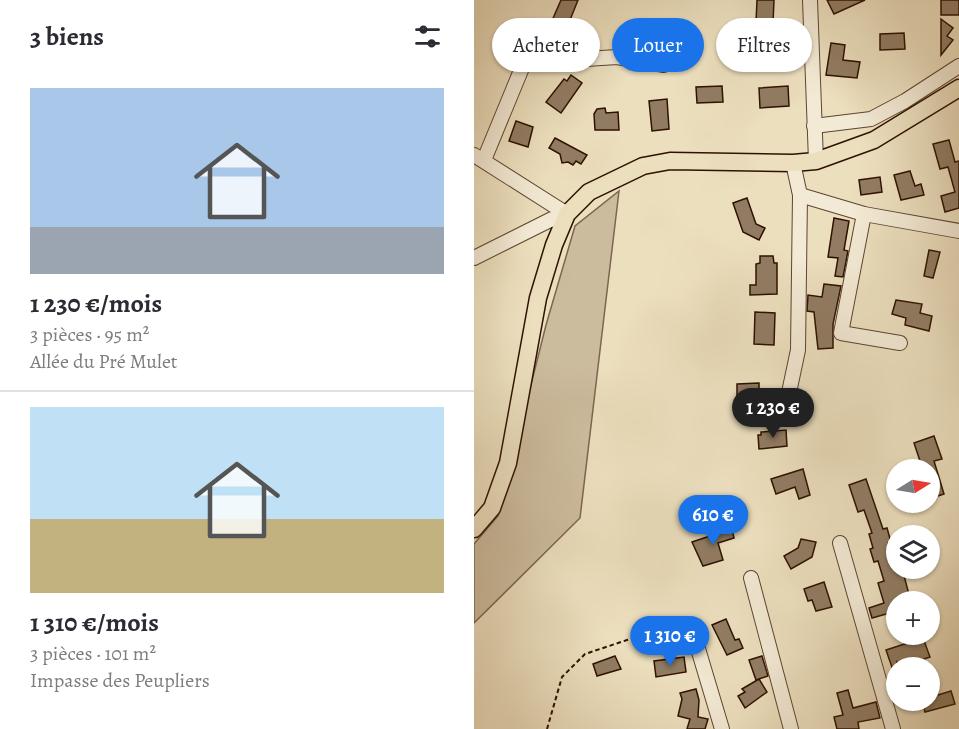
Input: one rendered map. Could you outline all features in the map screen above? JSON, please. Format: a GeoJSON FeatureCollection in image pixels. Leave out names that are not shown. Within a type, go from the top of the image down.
{"type":"FeatureCollection","features":[{"type":"Feature","properties":{"kind":"main road"},"geometry":{"type":"LineString","coordinates":[[474,529],[492,508],[508,463],[538,298],[565,218],[589,192],[643,166],[670,161],[793,163],[816,160],[874,140],[959,88]]}},
{"type":"Feature","properties":{"kind":"street"},"geometry":{"type":"LineString","coordinates":[[810,0],[816,160]]}},
{"type":"Feature","properties":{"kind":"street"},"geometry":{"type":"LineString","coordinates":[[565,218],[479,158],[524,63],[612,57]]}},
{"type":"Feature","properties":{"kind":"street"},"geometry":{"type":"LineString","coordinates":[[813,126],[871,119],[905,101],[959,66]]}},
{"type":"Feature","properties":{"kind":"street"},"geometry":{"type":"LineString","coordinates":[[787,402],[798,350],[800,195],[793,163]]}},
{"type":"Feature","properties":{"kind":"street"},"geometry":{"type":"LineString","coordinates":[[800,195],[864,214],[959,231]]}},
{"type":"Feature","properties":{"kind":"street"},"geometry":{"type":"LineString","coordinates":[[864,214],[841,333],[900,343]]}},
{"type":"Feature","properties":{"kind":"street"},"geometry":{"type":"LineString","coordinates":[[474,258],[552,219],[565,218]]}},
{"type":"Feature","properties":{"kind":"street"},"geometry":{"type":"LineString","coordinates":[[840,543],[893,729]]}},
{"type":"Feature","properties":{"kind":"street"},"geometry":{"type":"LineString","coordinates":[[751,578],[791,729]]}},
{"type":"Feature","properties":{"kind":"street"},"geometry":{"type":"LineString","coordinates":[[693,632],[722,729]]}},
{"type":"Feature","properties":{"kind":"path"},"geometry":{"type":"LineString","coordinates":[[547,729],[562,677],[585,654],[638,638],[678,630],[693,632]]}},
{"type":"Feature","properties":{"kind":"shaded area"},"geometry":{"type":"Polygon","coordinates":[[[619,191],[580,518],[474,623],[474,544],[498,516],[546,325],[575,226],[619,191]]]}},
{"type":"Feature","properties":{"kind":"building"},"geometry":{"type":"Polygon","coordinates":[[[561,0],[578,0],[571,18],[553,18],[561,0]]]}},
{"type":"Feature","properties":{"kind":"building"},"geometry":{"type":"Polygon","coordinates":[[[757,0],[774,0],[773,18],[756,18],[757,0]]]}},
{"type":"Feature","properties":{"kind":"building"},"geometry":{"type":"Polygon","coordinates":[[[827,0],[865,0],[834,14],[827,0]]]}},
{"type":"Feature","properties":{"kind":"building"},"geometry":{"type":"Polygon","coordinates":[[[941,0],[959,0],[959,15],[941,15],[941,0]]]}},
{"type":"Feature","properties":{"kind":"building"},"geometry":{"type":"Polygon","coordinates":[[[941,19],[953,28],[947,36],[953,40],[941,55],[941,19]]]}},
{"type":"Feature","properties":{"kind":"building"},"geometry":{"type":"Polygon","coordinates":[[[904,33],[905,49],[880,50],[880,34],[904,33]]]}},
{"type":"Feature","properties":{"kind":"building"},"geometry":{"type":"Polygon","coordinates":[[[831,43],[845,45],[843,60],[860,62],[857,78],[826,75],[831,43]]]}},
{"type":"Feature","properties":{"kind":"building"},"geometry":{"type":"Polygon","coordinates":[[[571,75],[582,83],[561,113],[546,102],[564,79],[567,81],[571,75]]]}},
{"type":"Feature","properties":{"kind":"building"},"geometry":{"type":"Polygon","coordinates":[[[722,86],[723,102],[697,103],[696,87],[722,86]]]}},
{"type":"Feature","properties":{"kind":"building"},"geometry":{"type":"Polygon","coordinates":[[[788,86],[789,106],[760,108],[759,88],[788,86]]]}},
{"type":"Feature","properties":{"kind":"building"},"geometry":{"type":"Polygon","coordinates":[[[667,99],[669,129],[652,131],[649,101],[667,99]]]}},
{"type":"Feature","properties":{"kind":"building"},"geometry":{"type":"Polygon","coordinates":[[[605,108],[606,113],[618,112],[619,130],[595,130],[594,114],[597,109],[605,108]]]}},
{"type":"Feature","properties":{"kind":"building"},"geometry":{"type":"Polygon","coordinates":[[[516,121],[533,127],[528,147],[509,141],[516,121]]]}},
{"type":"Feature","properties":{"kind":"building"},"geometry":{"type":"Polygon","coordinates":[[[555,138],[587,155],[581,164],[576,161],[573,165],[568,162],[562,163],[560,154],[549,148],[555,138]]]}},
{"type":"Feature","properties":{"kind":"building"},"geometry":{"type":"Polygon","coordinates":[[[949,140],[955,162],[959,161],[959,208],[945,212],[941,196],[955,192],[948,167],[940,169],[933,144],[949,140]]]}},
{"type":"Feature","properties":{"kind":"building"},"geometry":{"type":"Polygon","coordinates":[[[910,171],[915,186],[921,184],[924,195],[901,200],[894,175],[910,171]]]}},
{"type":"Feature","properties":{"kind":"building"},"geometry":{"type":"Polygon","coordinates":[[[880,177],[882,192],[861,195],[859,180],[880,177]]]}},
{"type":"Feature","properties":{"kind":"building"},"geometry":{"type":"Polygon","coordinates":[[[747,198],[756,224],[765,228],[759,240],[743,232],[733,203],[747,198]]]}},
{"type":"Feature","properties":{"kind":"building"},"geometry":{"type":"Polygon","coordinates":[[[834,218],[849,221],[844,250],[848,251],[843,277],[835,276],[838,258],[828,257],[834,218]]]}},
{"type":"Feature","properties":{"kind":"building"},"geometry":{"type":"Polygon","coordinates":[[[929,250],[940,252],[933,278],[924,276],[929,250]]]}},
{"type":"Feature","properties":{"kind":"building"},"geometry":{"type":"Polygon","coordinates":[[[760,256],[773,256],[774,263],[777,263],[777,294],[750,295],[750,285],[756,285],[756,264],[760,263],[760,256]]]}},
{"type":"Feature","properties":{"kind":"building"},"geometry":{"type":"Polygon","coordinates":[[[824,284],[841,286],[833,324],[833,348],[818,349],[814,312],[807,311],[808,295],[822,297],[824,284]]]}},
{"type":"Feature","properties":{"kind":"building"},"geometry":{"type":"Polygon","coordinates":[[[896,300],[922,304],[920,313],[932,316],[929,331],[905,325],[906,318],[892,314],[896,300]]]}},
{"type":"Feature","properties":{"kind":"building"},"geometry":{"type":"Polygon","coordinates":[[[755,312],[775,313],[774,345],[754,344],[755,312]]]}},
{"type":"Feature","properties":{"kind":"building"},"geometry":{"type":"Polygon","coordinates":[[[759,383],[759,406],[737,406],[737,384],[759,383]]]}},
{"type":"Feature","properties":{"kind":"building"},"geometry":{"type":"Polygon","coordinates":[[[786,430],[787,446],[759,449],[758,435],[761,435],[761,432],[786,430]]]}},
{"type":"Feature","properties":{"kind":"building"},"geometry":{"type":"Polygon","coordinates":[[[934,436],[942,459],[919,459],[914,443],[934,436]]]}},
{"type":"Feature","properties":{"kind":"building"},"geometry":{"type":"Polygon","coordinates":[[[803,469],[810,495],[799,499],[795,487],[776,494],[771,479],[803,469]]]}},
{"type":"Feature","properties":{"kind":"building"},"geometry":{"type":"Polygon","coordinates":[[[866,479],[883,529],[886,528],[886,579],[905,579],[908,591],[886,591],[886,614],[872,618],[869,608],[884,603],[878,583],[884,581],[878,561],[874,562],[870,549],[873,548],[869,534],[872,533],[864,510],[858,512],[849,485],[866,479]]]}},
{"type":"Feature","properties":{"kind":"building"},"geometry":{"type":"Polygon","coordinates":[[[940,481],[944,494],[940,495],[940,481]]]}},
{"type":"Feature","properties":{"kind":"building"},"geometry":{"type":"Polygon","coordinates":[[[731,525],[734,538],[718,543],[723,560],[703,566],[692,542],[713,535],[712,531],[731,525]]]}},
{"type":"Feature","properties":{"kind":"building"},"geometry":{"type":"Polygon","coordinates":[[[801,539],[816,542],[812,557],[791,569],[784,556],[798,548],[801,539]]]}},
{"type":"Feature","properties":{"kind":"building"},"geometry":{"type":"Polygon","coordinates":[[[824,582],[832,607],[816,611],[812,600],[808,601],[804,589],[824,582]]]}},
{"type":"Feature","properties":{"kind":"building"},"geometry":{"type":"Polygon","coordinates":[[[726,619],[735,640],[739,639],[743,648],[727,655],[712,625],[726,619]]]}},
{"type":"Feature","properties":{"kind":"building"},"geometry":{"type":"Polygon","coordinates":[[[901,645],[926,645],[930,657],[888,657],[886,650],[901,645]]]}},
{"type":"Feature","properties":{"kind":"building"},"geometry":{"type":"Polygon","coordinates":[[[615,656],[621,669],[597,676],[593,664],[615,656]]]}},
{"type":"Feature","properties":{"kind":"building"},"geometry":{"type":"Polygon","coordinates":[[[762,656],[768,676],[756,680],[749,660],[762,656]]]}},
{"type":"Feature","properties":{"kind":"building"},"geometry":{"type":"Polygon","coordinates":[[[684,657],[686,672],[656,677],[654,661],[684,657]]]}},
{"type":"Feature","properties":{"kind":"building"},"geometry":{"type":"Polygon","coordinates":[[[759,679],[767,692],[745,708],[738,696],[745,692],[742,689],[759,679]]]}},
{"type":"Feature","properties":{"kind":"building"},"geometry":{"type":"Polygon","coordinates":[[[696,689],[699,700],[698,717],[708,719],[705,729],[687,729],[690,719],[678,716],[682,699],[680,693],[696,689]]]}},
{"type":"Feature","properties":{"kind":"building"},"geometry":{"type":"Polygon","coordinates":[[[848,690],[853,708],[876,702],[880,718],[858,722],[859,729],[837,729],[834,717],[843,715],[837,693],[848,690]]]}},
{"type":"Feature","properties":{"kind":"building"},"geometry":{"type":"Polygon","coordinates":[[[951,691],[955,704],[940,708],[940,694],[951,691]]]}}]}
